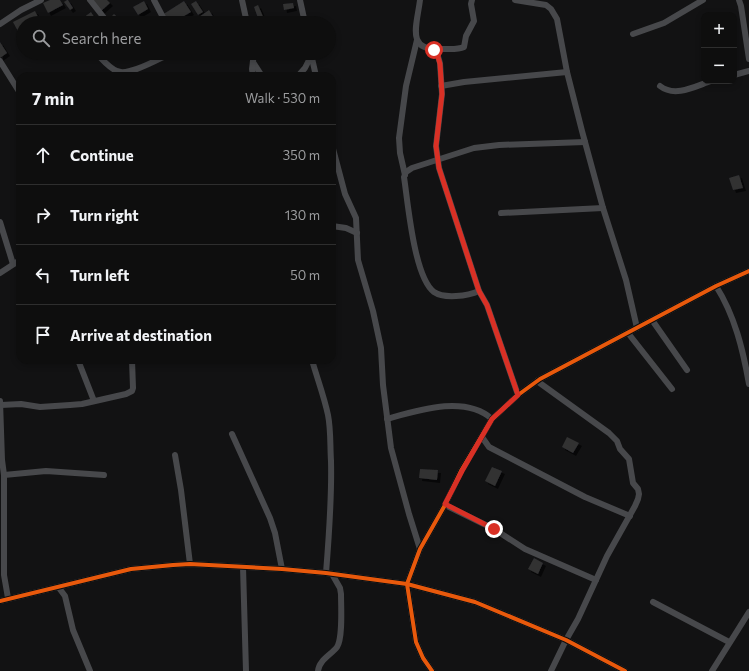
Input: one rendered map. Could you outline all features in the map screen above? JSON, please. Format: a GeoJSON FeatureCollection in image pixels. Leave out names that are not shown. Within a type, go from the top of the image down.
{"type":"FeatureCollection","features":[{"type":"Feature","properties":{"kind":"street"},"geometry":{"type":"LineString","coordinates":[[0,24],[21,10],[42,0]]}},
{"type":"Feature","properties":{"kind":"street"},"geometry":{"type":"LineString","coordinates":[[90,0],[103,16]]}},
{"type":"Feature","properties":{"kind":"street"},"geometry":{"type":"LineString","coordinates":[[154,0],[162,16]]}},
{"type":"Feature","properties":{"kind":"street"},"geometry":{"type":"LineString","coordinates":[[242,0],[245,16]]}},
{"type":"Feature","properties":{"kind":"street"},"geometry":{"type":"LineString","coordinates":[[300,0],[303,16]]}},
{"type":"Feature","properties":{"kind":"street"},"geometry":{"type":"LineString","coordinates":[[420,0],[415,34],[421,46],[430,50],[464,47],[466,36],[474,21],[472,0]]}},
{"type":"Feature","properties":{"kind":"street"},"geometry":{"type":"LineString","coordinates":[[515,0],[546,5],[551,9],[557,19],[567,72],[585,142],[603,208],[626,280],[637,328]]}},
{"type":"Feature","properties":{"kind":"street"},"geometry":{"type":"LineString","coordinates":[[633,34],[664,23],[703,0]]}},
{"type":"Feature","properties":{"kind":"street"},"geometry":{"type":"LineString","coordinates":[[739,0],[749,59]]}},
{"type":"Feature","properties":{"kind":"street"},"geometry":{"type":"LineString","coordinates":[[417,40],[406,86],[399,138],[416,257],[422,275],[436,293],[448,296],[462,296],[479,291]]}},
{"type":"Feature","properties":{"kind":"street"},"geometry":{"type":"LineString","coordinates":[[434,50],[437,53],[440,64],[442,94],[436,146],[441,174],[479,291],[487,305],[518,395]]}},
{"type":"Feature","properties":{"kind":"street"},"geometry":{"type":"LineString","coordinates":[[103,60],[113,69],[119,72],[137,69],[157,60]]}},
{"type":"Feature","properties":{"kind":"street"},"geometry":{"type":"LineString","coordinates":[[302,72],[308,60]]}},
{"type":"Feature","properties":{"kind":"street"},"geometry":{"type":"LineString","coordinates":[[312,60],[315,72]]}},
{"type":"Feature","properties":{"kind":"street"},"geometry":{"type":"LineString","coordinates":[[0,62],[16,87]]}},
{"type":"Feature","properties":{"kind":"street"},"geometry":{"type":"LineString","coordinates":[[252,72],[253,62]]}},
{"type":"Feature","properties":{"kind":"street"},"geometry":{"type":"LineString","coordinates":[[253,62],[259,72]]}},
{"type":"Feature","properties":{"kind":"street"},"geometry":{"type":"LineString","coordinates":[[737,74],[749,71]]}},
{"type":"Feature","properties":{"kind":"street"},"geometry":{"type":"LineString","coordinates":[[441,86],[567,72]]}},
{"type":"Feature","properties":{"kind":"street"},"geometry":{"type":"LineString","coordinates":[[660,86],[665,90],[674,92],[701,84]]}},
{"type":"Feature","properties":{"kind":"street"},"geometry":{"type":"LineString","coordinates":[[405,175],[406,172],[412,168],[474,148],[499,145],[585,142]]}},
{"type":"Feature","properties":{"kind":"street"},"geometry":{"type":"LineString","coordinates":[[336,166],[345,194],[356,218],[358,260],[373,311],[381,348],[383,385],[391,448],[420,549]]}},
{"type":"Feature","properties":{"kind":"street"},"geometry":{"type":"LineString","coordinates":[[501,212],[603,208]]}},
{"type":"Feature","properties":{"kind":"street"},"geometry":{"type":"LineString","coordinates":[[0,222],[13,264]]}},
{"type":"Feature","properties":{"kind":"street"},"geometry":{"type":"LineString","coordinates":[[336,227],[346,228],[357,233]]}},
{"type":"Feature","properties":{"kind":"street"},"geometry":{"type":"LineString","coordinates":[[0,273],[16,262]]}},
{"type":"Feature","properties":{"kind":"street"},"geometry":{"type":"LineString","coordinates":[[432,671],[423,658],[416,642],[407,584],[420,549],[459,476],[492,419],[518,395],[537,381],[716,286],[749,271]]}},
{"type":"Feature","properties":{"kind":"street"},"geometry":{"type":"LineString","coordinates":[[716,286],[728,308],[737,331],[744,355],[749,384]]}},
{"type":"Feature","properties":{"kind":"street"},"geometry":{"type":"LineString","coordinates":[[652,320],[687,370]]}},
{"type":"Feature","properties":{"kind":"street"},"geometry":{"type":"LineString","coordinates":[[628,333],[672,389]]}},
{"type":"Feature","properties":{"kind":"street"},"geometry":{"type":"LineString","coordinates":[[80,364],[94,401]]}},
{"type":"Feature","properties":{"kind":"street"},"geometry":{"type":"LineString","coordinates":[[8,598],[4,576],[4,475],[0,403],[40,407],[82,404],[126,394],[132,391],[132,364]]}},
{"type":"Feature","properties":{"kind":"street"},"geometry":{"type":"LineString","coordinates":[[313,364],[328,416],[330,436],[331,483],[329,574],[340,588],[341,594],[339,638],[336,647],[322,660],[318,671]]}},
{"type":"Feature","properties":{"kind":"street"},"geometry":{"type":"LineString","coordinates":[[537,381],[596,422],[609,433],[629,459],[630,473],[639,494],[636,506],[607,556],[578,619],[551,671]]}},
{"type":"Feature","properties":{"kind":"street"},"geometry":{"type":"LineString","coordinates":[[387,419],[435,408],[452,407],[478,409],[492,419]]}},
{"type":"Feature","properties":{"kind":"street"},"geometry":{"type":"LineString","coordinates":[[232,434],[270,518],[275,534],[282,569]]}},
{"type":"Feature","properties":{"kind":"street"},"geometry":{"type":"LineString","coordinates":[[482,437],[489,447],[585,496],[630,516]]}},
{"type":"Feature","properties":{"kind":"street"},"geometry":{"type":"LineString","coordinates":[[475,448],[489,447]]}},
{"type":"Feature","properties":{"kind":"street"},"geometry":{"type":"LineString","coordinates":[[175,455],[190,564]]}},
{"type":"Feature","properties":{"kind":"street"},"geometry":{"type":"LineString","coordinates":[[4,475],[46,471],[104,475]]}},
{"type":"Feature","properties":{"kind":"street"},"geometry":{"type":"LineString","coordinates":[[445,504],[494,529],[525,549],[596,580]]}},
{"type":"Feature","properties":{"kind":"street"},"geometry":{"type":"LineString","coordinates":[[0,601],[8,598],[59,588],[131,569],[190,564],[282,569],[329,574],[407,584],[475,602],[566,640],[625,671]]}},
{"type":"Feature","properties":{"kind":"street"},"geometry":{"type":"LineString","coordinates":[[243,567],[246,671]]}},
{"type":"Feature","properties":{"kind":"street"},"geometry":{"type":"LineString","coordinates":[[59,588],[65,596],[73,630],[90,671]]}},
{"type":"Feature","properties":{"kind":"street"},"geometry":{"type":"LineString","coordinates":[[653,602],[729,642]]}},
{"type":"Feature","properties":{"kind":"street"},"geometry":{"type":"LineString","coordinates":[[712,671],[749,612]]}},
{"type":"Feature","properties":{"kind":"building"},"geometry":{"type":"Polygon","coordinates":[[[50,0],[60,0],[63,5],[48,13],[43,3],[50,0]]]}},
{"type":"Feature","properties":{"kind":"building"},"geometry":{"type":"Polygon","coordinates":[[[67,0],[73,8],[70,10],[64,2],[67,0]]]}},
{"type":"Feature","properties":{"kind":"building"},"geometry":{"type":"Polygon","coordinates":[[[88,0],[107,0],[110,3],[99,13],[88,0]]]}},
{"type":"Feature","properties":{"kind":"building"},"geometry":{"type":"Polygon","coordinates":[[[144,1],[148,9],[138,15],[133,7],[144,1]]]}},
{"type":"Feature","properties":{"kind":"building"},"geometry":{"type":"Polygon","coordinates":[[[184,1],[191,12],[184,16],[162,15],[184,1]]]}},
{"type":"Feature","properties":{"kind":"building"},"geometry":{"type":"Polygon","coordinates":[[[196,1],[203,12],[198,15],[191,4],[196,1]]]}},
{"type":"Feature","properties":{"kind":"building"},"geometry":{"type":"Polygon","coordinates":[[[293,3],[294,8],[284,10],[283,4],[293,3]]]}},
{"type":"Feature","properties":{"kind":"building"},"geometry":{"type":"Polygon","coordinates":[[[258,5],[263,16],[257,16],[254,7],[258,5]]]}},
{"type":"Feature","properties":{"kind":"building"},"geometry":{"type":"Polygon","coordinates":[[[209,10],[213,16],[200,16],[209,10]]]}},
{"type":"Feature","properties":{"kind":"building"},"geometry":{"type":"Polygon","coordinates":[[[35,11],[38,16],[25,16],[35,11]]]}},
{"type":"Feature","properties":{"kind":"building"},"geometry":{"type":"Polygon","coordinates":[[[91,12],[94,16],[86,16],[91,12]]]}},
{"type":"Feature","properties":{"kind":"building"},"geometry":{"type":"Polygon","coordinates":[[[16,20],[16,28],[13,22],[16,20]]]}},
{"type":"Feature","properties":{"kind":"building"},"geometry":{"type":"Polygon","coordinates":[[[0,42],[7,53],[0,58],[0,42]]]}},
{"type":"Feature","properties":{"kind":"building"},"geometry":{"type":"Polygon","coordinates":[[[739,175],[743,188],[733,190],[729,178],[739,175]]]}},
{"type":"Feature","properties":{"kind":"building"},"geometry":{"type":"Polygon","coordinates":[[[567,437],[579,443],[573,453],[562,447],[567,437]]]}},
{"type":"Feature","properties":{"kind":"building"},"geometry":{"type":"Polygon","coordinates":[[[492,467],[502,471],[495,486],[485,481],[492,467]]]}},
{"type":"Feature","properties":{"kind":"building"},"geometry":{"type":"Polygon","coordinates":[[[420,469],[438,470],[437,480],[419,478],[420,469]]]}},
{"type":"Feature","properties":{"kind":"building"},"geometry":{"type":"Polygon","coordinates":[[[534,558],[543,563],[538,574],[528,569],[534,558]]]}},
{"type":"Feature","properties":{"kind":"cycle path"},"geometry":{"type":"LineString","coordinates":[[432,671],[423,658],[416,642],[407,584],[420,549],[445,505],[461,471],[492,419],[518,395],[540,379],[716,286],[749,271]]}},
{"type":"Feature","properties":{"kind":"cycle path"},"geometry":{"type":"LineString","coordinates":[[0,601],[131,569],[173,565],[190,564],[326,573],[407,584],[475,602],[566,640],[625,671]]}},
{"type":"Feature","properties":{"kind":"route"},"geometry":{"type":"LineString","coordinates":[[434,50],[437,53],[440,64],[442,94],[436,146],[439,168],[460,228],[479,291],[487,305],[518,395],[492,419],[453,487],[445,504],[494,529]]}}]}
